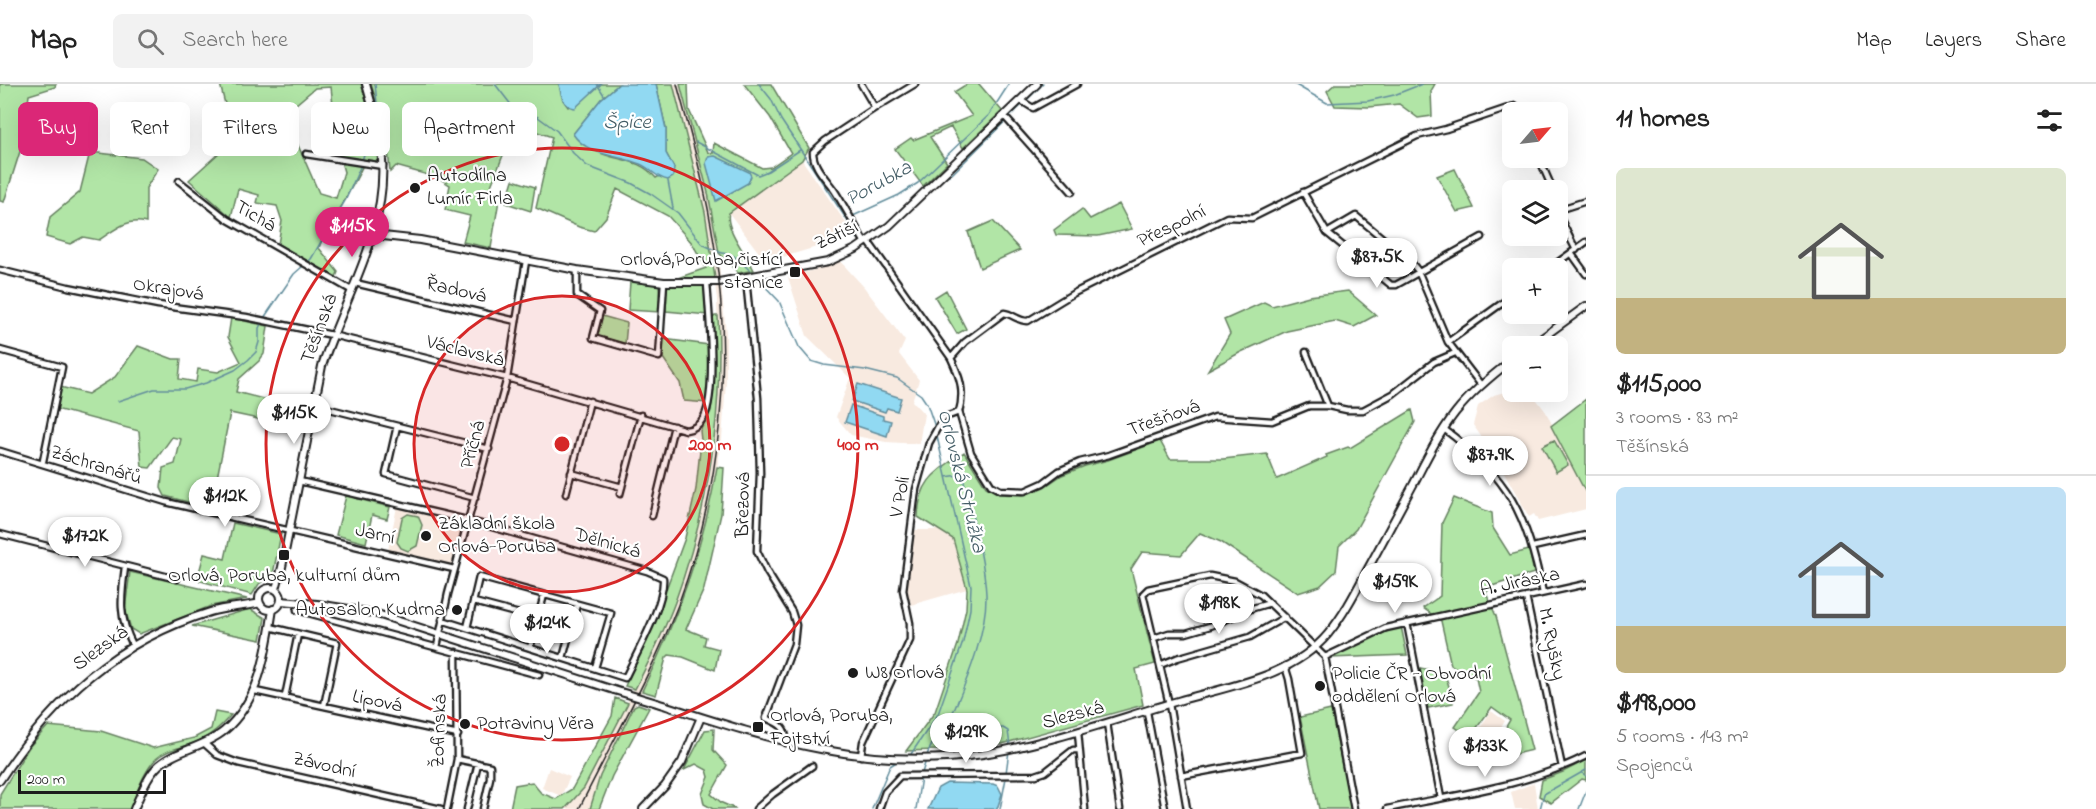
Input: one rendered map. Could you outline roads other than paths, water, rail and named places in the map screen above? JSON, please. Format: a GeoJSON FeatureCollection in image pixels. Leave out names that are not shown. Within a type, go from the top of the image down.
{"type":"FeatureCollection","features":[{"type":"Feature","properties":{"kind":"street","name":"Těšínská"},"geometry":{"type":"LineString","coordinates":[[276,589],[322,366],[332,335],[374,235],[381,200],[383,166],[376,121],[366,84]]}},
{"type":"Feature","properties":{"kind":"street"},"geometry":{"type":"LineString","coordinates":[[861,84],[875,108]]}},
{"type":"Feature","properties":{"kind":"street"},"geometry":{"type":"LineString","coordinates":[[915,84],[825,141],[813,152],[813,158],[866,242],[951,358],[961,378],[963,399],[959,412]]}},
{"type":"Feature","properties":{"kind":"street","name":"Zátiší"},"geometry":{"type":"LineString","coordinates":[[374,235],[420,240],[577,270],[664,282],[707,283],[746,279],[828,262],[866,242],[889,226],[1037,84]]}},
{"type":"Feature","properties":{"kind":"street"},"geometry":{"type":"LineString","coordinates":[[1020,100],[1032,108],[1077,84]]}},
{"type":"Feature","properties":{"kind":"street","name":"Přespolní"},"geometry":{"type":"LineString","coordinates":[[951,358],[964,342],[1004,313],[1021,321],[1028,321],[1074,293],[1227,217],[1252,218],[1417,136],[1446,129],[1502,109]]}},
{"type":"Feature","properties":{"kind":"street"},"geometry":{"type":"LineString","coordinates":[[1004,116],[1072,192]]}},
{"type":"Feature","properties":{"kind":"street"},"geometry":{"type":"LineString","coordinates":[[306,154],[383,166]]}},
{"type":"Feature","properties":{"kind":"street","name":"Tichá"},"geometry":{"type":"LineString","coordinates":[[179,181],[227,219],[351,290]]}},
{"type":"Feature","properties":{"kind":"street"},"geometry":{"type":"LineString","coordinates":[[1303,192],[1327,233],[1391,285],[1396,285],[1482,237]]}},
{"type":"Feature","properties":{"kind":"street"},"geometry":{"type":"LineString","coordinates":[[1568,205],[1586,201]]}},
{"type":"Feature","properties":{"kind":"street"},"geometry":{"type":"LineString","coordinates":[[1327,233],[1356,216],[1410,261],[1418,271],[1448,342],[1482,385]]}},
{"type":"Feature","properties":{"kind":"street"},"geometry":{"type":"LineString","coordinates":[[1568,238],[1586,274]]}},
{"type":"Feature","properties":{"kind":"street"},"geometry":{"type":"LineString","coordinates":[[1564,258],[1586,242]]}},
{"type":"Feature","properties":{"kind":"street","name":"Příčná"},"geometry":{"type":"LineString","coordinates":[[437,647],[454,568],[507,378],[526,261]]}},
{"type":"Feature","properties":{"kind":"street","name":"Okrajová"},"geometry":{"type":"LineString","coordinates":[[0,270],[68,287],[158,305],[246,317],[332,335]]}},
{"type":"Feature","properties":{"kind":"street"},"geometry":{"type":"LineString","coordinates":[[577,270],[577,295],[600,311],[593,338],[659,357],[664,282]]}},
{"type":"Feature","properties":{"kind":"street","name":"Březová"},"geometry":{"type":"LineString","coordinates":[[746,279],[758,398],[760,483],[757,551],[792,612],[796,625],[794,644],[766,718],[784,728],[786,743]]}},
{"type":"Feature","properties":{"kind":"street","name":"Řadová"},"geometry":{"type":"LineString","coordinates":[[355,283],[516,321]]}},
{"type":"Feature","properties":{"kind":"street","name":"Václavská"},"geometry":{"type":"LineString","coordinates":[[332,335],[507,378],[641,415],[686,430],[692,429],[703,418],[707,407],[711,363],[707,283]]}},
{"type":"Feature","properties":{"kind":"street"},"geometry":{"type":"LineString","coordinates":[[1448,342],[1502,303]]}},
{"type":"Feature","properties":{"kind":"street"},"geometry":{"type":"LineString","coordinates":[[1545,336],[1586,306]]}},
{"type":"Feature","properties":{"kind":"street","name":"Záchranářů"},"geometry":{"type":"LineString","coordinates":[[0,350],[62,367],[43,461]]}},
{"type":"Feature","properties":{"kind":"street"},"geometry":{"type":"LineString","coordinates":[[1306,351],[1328,406]]}},
{"type":"Feature","properties":{"kind":"street","name":"Třešňová"},"geometry":{"type":"LineString","coordinates":[[959,412],[971,453],[991,484],[1000,490],[1025,491],[1043,483],[1059,471],[1080,462],[1111,454],[1215,417],[1272,421],[1309,406],[1363,410],[1393,394],[1434,362],[1455,353]]}},
{"type":"Feature","properties":{"kind":"street","name":"Slezská"},"geometry":{"type":"LineString","coordinates":[[281,601],[317,604],[374,614],[786,743],[861,756],[892,758],[912,759],[980,754],[1078,732],[1259,677],[1285,666],[1314,647],[1329,633],[1346,609],[1444,429],[1459,408],[1502,368]]}},
{"type":"Feature","properties":{"kind":"street"},"geometry":{"type":"LineString","coordinates":[[566,494],[590,401]]}},
{"type":"Feature","properties":{"kind":"street"},"geometry":{"type":"LineString","coordinates":[[314,405],[489,449]]}},
{"type":"Feature","properties":{"kind":"street","name":"V Poli"},"geometry":{"type":"LineString","coordinates":[[861,756],[864,742],[910,640],[910,623],[903,590],[916,489],[929,443],[943,418],[959,412]]}},
{"type":"Feature","properties":{"kind":"street"},"geometry":{"type":"LineString","coordinates":[[620,494],[641,415]]}},
{"type":"Feature","properties":{"kind":"street"},"geometry":{"type":"LineString","coordinates":[[398,426],[386,474],[475,498]]}},
{"type":"Feature","properties":{"kind":"street"},"geometry":{"type":"LineString","coordinates":[[652,516],[674,426]]}},
{"type":"Feature","properties":{"kind":"street"},"geometry":{"type":"LineString","coordinates":[[1444,429],[1468,447],[1496,476],[1514,501],[1533,547],[1543,593]]}},
{"type":"Feature","properties":{"kind":"street","name":"Záchranářů"},"geometry":{"type":"LineString","coordinates":[[0,452],[165,502],[289,530]]}},
{"type":"Feature","properties":{"kind":"street"},"geometry":{"type":"LineString","coordinates":[[571,473],[622,487]]}},
{"type":"Feature","properties":{"kind":"street","name":"Dělnická"},"geometry":{"type":"LineString","coordinates":[[299,481],[467,520],[646,571],[663,578],[661,595],[654,613],[624,678],[596,668]]}},
{"type":"Feature","properties":{"kind":"street","name":"Jarní"},"geometry":{"type":"LineString","coordinates":[[289,530],[454,568]]}},
{"type":"Feature","properties":{"kind":"street"},"geometry":{"type":"LineString","coordinates":[[0,534],[177,579]]}},
{"type":"Feature","properties":{"kind":"street"},"geometry":{"type":"LineString","coordinates":[[1533,547],[1586,535]]}},
{"type":"Feature","properties":{"kind":"street"},"geometry":{"type":"LineString","coordinates":[[125,567],[122,621],[133,645]]}},
{"type":"Feature","properties":{"kind":"street"},"geometry":{"type":"LineString","coordinates":[[1187,809],[1169,704],[1143,594],[1148,589],[1210,576],[1235,581],[1261,595],[1325,657],[1354,809]]}},
{"type":"Feature","properties":{"kind":"street"},"geometry":{"type":"LineString","coordinates":[[442,620],[596,668],[611,613],[479,577],[467,627]]}},
{"type":"Feature","properties":{"kind":"street","name":"A. Jiráska"},"geometry":{"type":"LineString","coordinates":[[1325,657],[1373,633],[1407,623],[1586,584]]}},
{"type":"Feature","properties":{"kind":"street"},"geometry":{"type":"LineString","coordinates":[[269,587],[276,589],[281,601],[273,609],[267,609],[260,603],[260,596],[263,590],[269,587]]}},
{"type":"Feature","properties":{"kind":"street"},"geometry":{"type":"LineString","coordinates":[[530,648],[544,595]]}},
{"type":"Feature","properties":{"kind":"street","name":"M. Ryšky"},"geometry":{"type":"LineString","coordinates":[[1526,597],[1562,767]]}},
{"type":"Feature","properties":{"kind":"street"},"geometry":{"type":"LineString","coordinates":[[474,602],[538,619]]}},
{"type":"Feature","properties":{"kind":"street","name":"Slezská"},"geometry":{"type":"LineString","coordinates":[[0,780],[49,715],[90,676],[133,645],[170,627],[212,612],[260,603]]}},
{"type":"Feature","properties":{"kind":"street"},"geometry":{"type":"LineString","coordinates":[[1154,638],[1169,633],[1186,633],[1210,626],[1270,603]]}},
{"type":"Feature","properties":{"kind":"street"},"geometry":{"type":"LineString","coordinates":[[563,658],[577,604]]}},
{"type":"Feature","properties":{"kind":"street"},"geometry":{"type":"LineString","coordinates":[[134,809],[141,792],[159,765],[166,759],[205,744],[224,731],[240,715],[255,691],[273,609]]}},
{"type":"Feature","properties":{"kind":"street"},"geometry":{"type":"LineString","coordinates":[[297,610],[539,675]]}},
{"type":"Feature","properties":{"kind":"street"},"geometry":{"type":"LineString","coordinates":[[1160,665],[1250,637],[1285,616]]}},
{"type":"Feature","properties":{"kind":"street"},"geometry":{"type":"LineString","coordinates":[[1407,623],[1441,798]]}},
{"type":"Feature","properties":{"kind":"street","name":"Lipová"},"geometry":{"type":"LineString","coordinates":[[270,627],[337,643],[324,706]]}},
{"type":"Feature","properties":{"kind":"street"},"geometry":{"type":"LineString","coordinates":[[285,697],[298,634]]}},
{"type":"Feature","properties":{"kind":"street","name":"Žofinská"},"geometry":{"type":"LineString","coordinates":[[447,809],[458,759],[456,652]]}},
{"type":"Feature","properties":{"kind":"street"},"geometry":{"type":"LineString","coordinates":[[1181,776],[1302,753],[1285,666]]}},
{"type":"Feature","properties":{"kind":"street","name":"Lipová"},"geometry":{"type":"LineString","coordinates":[[255,691],[458,735]]}},
{"type":"Feature","properties":{"kind":"street"},"geometry":{"type":"LineString","coordinates":[[1147,711],[1165,809]]}},
{"type":"Feature","properties":{"kind":"street"},"geometry":{"type":"LineString","coordinates":[[644,809],[665,786],[682,762],[701,717]]}},
{"type":"Feature","properties":{"kind":"street"},"geometry":{"type":"LineString","coordinates":[[1107,723],[1120,809]]}},
{"type":"Feature","properties":{"kind":"street"},"geometry":{"type":"LineString","coordinates":[[1078,732],[1085,809]]}},
{"type":"Feature","properties":{"kind":"street","name":"Závodní"},"geometry":{"type":"LineString","coordinates":[[205,744],[217,755],[238,763],[441,809]]}},
{"type":"Feature","properties":{"kind":"street"},"geometry":{"type":"LineString","coordinates":[[879,809],[885,792],[900,776],[1036,775],[1045,772],[1073,750],[1079,750]]}},
{"type":"Feature","properties":{"kind":"street"},"geometry":{"type":"LineString","coordinates":[[1387,809],[1511,784],[1562,767],[1586,756]]}},
{"type":"Feature","properties":{"kind":"street"},"geometry":{"type":"LineString","coordinates":[[458,759],[490,766],[490,778],[483,809]]}},
{"type":"Feature","properties":{"kind":"street"},"geometry":{"type":"LineString","coordinates":[[467,809],[478,764]]}},
{"type":"Feature","properties":{"kind":"street"},"geometry":{"type":"LineString","coordinates":[[756,809],[812,766]]}},
{"type":"Feature","properties":{"kind":"water"},"geometry":{"type":"Polygon","coordinates":[[[559,84],[601,84],[575,108],[565,103],[559,84]]]}},
{"type":"Feature","properties":{"kind":"water","name":"Špice"},"geometry":{"type":"Polygon","coordinates":[[[619,84],[656,84],[666,129],[666,153],[674,168],[673,177],[668,180],[659,177],[640,164],[586,147],[573,134],[601,99],[619,84]]]}},
{"type":"Feature","properties":{"kind":"water"},"geometry":{"type":"Polygon","coordinates":[[[715,156],[749,172],[751,176],[748,183],[716,201],[706,163],[708,157],[715,156]]]}},
{"type":"Feature","properties":{"kind":"water"},"geometry":{"type":"Polygon","coordinates":[[[858,384],[901,398],[897,411],[887,408],[885,412],[852,401],[858,384]]]}},
{"type":"Feature","properties":{"kind":"water"},"geometry":{"type":"Polygon","coordinates":[[[851,405],[891,421],[887,436],[845,422],[851,405]]]}},
{"type":"Feature","properties":{"kind":"water"},"geometry":{"type":"Polygon","coordinates":[[[947,783],[998,786],[1002,794],[997,809],[928,809],[938,788],[947,783]]]}},
{"type":"Feature","properties":{"kind":"waterway"},"geometry":{"type":"LineString","coordinates":[[375,84],[377,102]]}},
{"type":"Feature","properties":{"kind":"waterway","name":"Orlovská Stružka"},"geometry":{"type":"LineString","coordinates":[[495,84],[512,106],[538,117],[557,131],[573,153],[587,166],[631,183],[651,194],[678,213],[702,244],[734,256],[754,274]]}},
{"type":"Feature","properties":{"kind":"waterway"},"geometry":{"type":"LineString","coordinates":[[597,84],[604,95]]}},
{"type":"Feature","properties":{"kind":"waterway","name":"Porubka"},"geometry":{"type":"LineString","coordinates":[[759,84],[771,99],[781,120],[847,220],[849,219]]}},
{"type":"Feature","properties":{"kind":"waterway","name":"Porubka"},"geometry":{"type":"LineString","coordinates":[[853,216],[899,195],[918,183],[989,115],[1009,84]]}},
{"type":"Feature","properties":{"kind":"waterway"},"geometry":{"type":"LineString","coordinates":[[944,175],[952,174],[1043,84]]}},
{"type":"Feature","properties":{"kind":"waterway","name":"Porubka"},"geometry":{"type":"LineString","coordinates":[[1294,84],[1327,103],[1368,101],[1394,95],[1422,84]]}},
{"type":"Feature","properties":{"kind":"waterway"},"geometry":{"type":"LineString","coordinates":[[696,142],[758,175],[800,150]]}},
{"type":"Feature","properties":{"kind":"waterway"},"geometry":{"type":"LineString","coordinates":[[362,161],[363,156]]}},
{"type":"Feature","properties":{"kind":"waterway"},"geometry":{"type":"LineString","coordinates":[[118,401],[154,389],[185,389],[206,383],[235,370],[248,360],[256,352],[259,328],[264,318],[294,274],[311,259],[346,199],[361,165]]}},
{"type":"Feature","properties":{"kind":"waterway"},"geometry":{"type":"LineString","coordinates":[[668,181],[673,208]]}},
{"type":"Feature","properties":{"kind":"waterway"},"geometry":{"type":"LineString","coordinates":[[847,220],[857,238]]}},
{"type":"Feature","properties":{"kind":"waterway","name":"Orlovská Stružka"},"geometry":{"type":"LineString","coordinates":[[757,278],[779,301],[799,347],[811,361],[897,378],[921,395],[927,404],[935,427]]}},
{"type":"Feature","properties":{"kind":"waterway","name":"Orlovská Stružka"},"geometry":{"type":"LineString","coordinates":[[908,756],[938,714],[963,642],[970,609],[971,586],[936,432]]}},
{"type":"Feature","properties":{"kind":"waterway"},"geometry":{"type":"LineString","coordinates":[[927,755],[952,714],[966,681],[976,652],[986,608],[983,566],[964,481],[959,475],[946,477]]}},
{"type":"Feature","properties":{"kind":"waterway"},"geometry":{"type":"LineString","coordinates":[[950,718],[965,727],[976,730],[1003,728],[1008,731],[1010,746]]}},
{"type":"Feature","properties":{"kind":"waterway"},"geometry":{"type":"LineString","coordinates":[[1006,773],[1009,751]]}},
{"type":"Feature","properties":{"kind":"waterway"},"geometry":{"type":"LineString","coordinates":[[922,773],[926,760]]}},
{"type":"Feature","properties":{"kind":"waterway","name":"Orlovská Stružka"},"geometry":{"type":"LineString","coordinates":[[872,809],[890,766],[898,761]]}},
{"type":"Feature","properties":{"kind":"waterway"},"geometry":{"type":"LineString","coordinates":[[1540,809],[1544,794],[1586,770]]}},
{"type":"Feature","properties":{"kind":"waterway"},"geometry":{"type":"LineString","coordinates":[[1582,773],[1586,776]]}},
{"type":"Feature","properties":{"kind":"waterway"},"geometry":{"type":"LineString","coordinates":[[916,809],[921,777]]}},
{"type":"Feature","properties":{"kind":"waterway"},"geometry":{"type":"LineString","coordinates":[[1000,809],[1006,778]]}},
{"type":"Feature","properties":{"kind":"waterway"},"geometry":{"type":"LineString","coordinates":[[1579,809],[1586,791]]}},
{"type":"Feature","properties":{"kind":"railway"},"geometry":{"type":"LineString","coordinates":[[579,809],[644,683],[678,605],[693,561],[713,472],[722,380],[720,289],[707,203],[677,84]]}},
{"type":"Feature","properties":{"kind":"place","name":"Autodílna Lumír Firla"},"geometry":{"type":"Point","coordinates":[415,188]}},
{"type":"Feature","properties":{"kind":"place","name":"Orlová,Poruba,čistící stanice"},"geometry":{"type":"Point","coordinates":[795,272]}},
{"type":"Feature","properties":{"kind":"place","name":"Základní škola Orlová-Poruba"},"geometry":{"type":"Point","coordinates":[426,536]}},
{"type":"Feature","properties":{"kind":"place","name":"Orlová, Poruba, kulturní dům"},"geometry":{"type":"Point","coordinates":[284,555]}},
{"type":"Feature","properties":{"kind":"place","name":"Autosalon Kudrna"},"geometry":{"type":"Point","coordinates":[457,610]}},
{"type":"Feature","properties":{"kind":"place","name":"W8 Orlová"},"geometry":{"type":"Point","coordinates":[853,673]}},
{"type":"Feature","properties":{"kind":"place","name":"Policie ČR - Obvodní oddělení Orlová"},"geometry":{"type":"Point","coordinates":[1320,686]}},
{"type":"Feature","properties":{"kind":"place","name":"Potraviny Věra"},"geometry":{"type":"Point","coordinates":[465,724]}},
{"type":"Feature","properties":{"kind":"place","name":"Orlová, Poruba, Fojtství"},"geometry":{"type":"Point","coordinates":[758,727]}}]}
